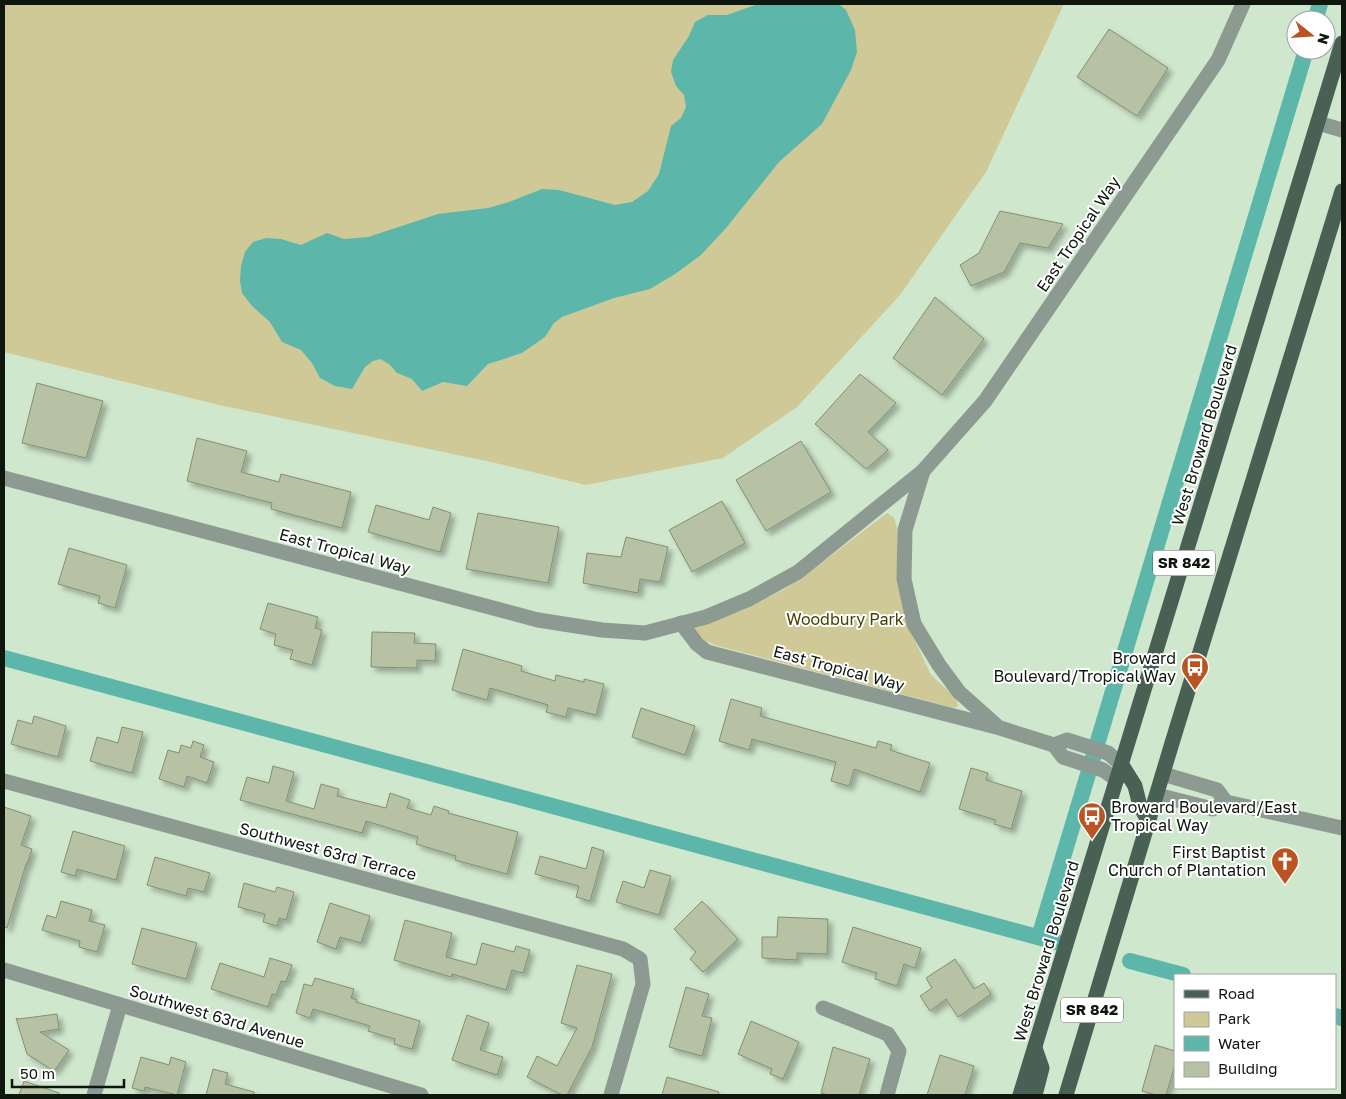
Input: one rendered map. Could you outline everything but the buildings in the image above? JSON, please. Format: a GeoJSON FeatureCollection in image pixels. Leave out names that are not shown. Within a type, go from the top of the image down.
{"type":"FeatureCollection","features":[{"type":"Feature","properties":{"kind":"main road","name":"West Broward Boulevard"},"geometry":{"type":"LineString","coordinates":[[1020,1095],[1118,780],[1342,43]]}},
{"type":"Feature","properties":{"kind":"main road","name":"SR 842"},"geometry":{"type":"LineString","coordinates":[[1066,1095],[1342,191]]}},
{"type":"Feature","properties":{"kind":"main road"},"geometry":{"type":"LineString","coordinates":[[1122,765],[1135,786],[1140,806],[1149,822]]}},
{"type":"Feature","properties":{"kind":"main road"},"geometry":{"type":"LineString","coordinates":[[1035,1048],[1042,1068],[1035,1095]]}},
{"type":"Feature","properties":{"kind":"street","name":"East Tropical Way"},"geometry":{"type":"LineString","coordinates":[[4,478],[538,620],[602,630],[645,633],[706,617],[749,599],[798,572],[923,471],[985,401],[1218,60],[1243,4]]}},
{"type":"Feature","properties":{"kind":"street"},"geometry":{"type":"LineString","coordinates":[[1318,123],[1342,130]]}},
{"type":"Feature","properties":{"kind":"street","name":"East Tropical Way"},"geometry":{"type":"LineString","coordinates":[[923,471],[905,530],[904,579],[914,624],[938,665],[959,692],[1000,728]]}},
{"type":"Feature","properties":{"kind":"street","name":"East Tropical Way"},"geometry":{"type":"LineString","coordinates":[[681,623],[697,644],[707,652],[1000,728],[1061,748],[1118,780]]}},
{"type":"Feature","properties":{"kind":"street","name":"East Tropical Way"},"geometry":{"type":"LineString","coordinates":[[1061,748],[1108,753],[1122,765]]}},
{"type":"Feature","properties":{"kind":"street"},"geometry":{"type":"LineString","coordinates":[[1163,774],[1218,790],[1226,802]]}},
{"type":"Feature","properties":{"kind":"street","name":"Southwest 63rd Terrace"},"geometry":{"type":"LineString","coordinates":[[4,781],[623,949],[640,959],[643,984],[611,1095]]}},
{"type":"Feature","properties":{"kind":"street"},"geometry":{"type":"LineString","coordinates":[[1157,794],[1213,809],[1226,802],[1342,828]]}},
{"type":"Feature","properties":{"kind":"street","name":"Southwest 63rd Avenue"},"geometry":{"type":"LineString","coordinates":[[4,970],[420,1095]]}},
{"type":"Feature","properties":{"kind":"street"},"geometry":{"type":"LineString","coordinates":[[94,1095],[120,1005]]}},
{"type":"Feature","properties":{"kind":"street"},"geometry":{"type":"LineString","coordinates":[[823,1008],[888,1034],[899,1051],[887,1095]]}},
{"type":"Feature","properties":{"kind":"green space"},"geometry":{"type":"Polygon","coordinates":[[[4,4],[1064,4],[986,172],[900,295],[797,407],[723,458],[586,485],[491,462],[219,405],[4,352],[4,4]]]}},
{"type":"Feature","properties":{"kind":"green space","name":"Woodbury Park"},"geometry":{"type":"Polygon","coordinates":[[[887,513],[894,518],[897,528],[898,581],[908,626],[931,675],[956,698],[958,706],[954,708],[715,645],[702,639],[692,628],[743,610],[783,590],[887,513]]]}},
{"type":"Feature","properties":{"kind":"water"},"geometry":{"type":"Polygon","coordinates":[[[758,4],[839,4],[846,10],[855,30],[857,52],[851,70],[822,124],[779,162],[726,228],[701,255],[650,289],[614,298],[562,317],[554,323],[545,337],[522,353],[488,364],[467,386],[443,382],[422,391],[412,379],[397,373],[389,364],[380,359],[373,361],[365,367],[352,389],[335,386],[320,378],[312,363],[301,350],[282,342],[270,322],[252,306],[242,293],[240,281],[241,266],[245,252],[253,242],[266,238],[281,239],[301,245],[327,233],[344,239],[368,237],[438,214],[488,208],[542,189],[559,190],[615,205],[632,202],[648,191],[659,174],[671,126],[681,118],[686,107],[684,95],[676,86],[671,72],[673,60],[689,36],[695,22],[708,15],[727,15],[758,4]]]}},
{"type":"Feature","properties":{"kind":"waterway"},"geometry":{"type":"LineString","coordinates":[[1318,10],[1320,4]]}},
{"type":"Feature","properties":{"kind":"waterway"},"geometry":{"type":"LineString","coordinates":[[1039,937],[1303,60]]}},
{"type":"Feature","properties":{"kind":"waterway"},"geometry":{"type":"LineString","coordinates":[[4,658],[1056,942]]}},
{"type":"Feature","properties":{"kind":"waterway"},"geometry":{"type":"LineString","coordinates":[[1130,961],[1179,974]]}},
{"type":"Feature","properties":{"kind":"waterway"},"geometry":{"type":"LineString","coordinates":[[1336,1016],[1342,1018]]}},
{"type":"Feature","properties":{"kind":"place","name":"Broward Boulevard/Tropical Way"},"geometry":{"type":"Point","coordinates":[1195,691]}},
{"type":"Feature","properties":{"kind":"place","name":"Broward Boulevard/East Tropical Way"},"geometry":{"type":"Point","coordinates":[1092,840]}},
{"type":"Feature","properties":{"kind":"place","name":"First Baptist Church of Plantation"},"geometry":{"type":"Point","coordinates":[1285,885]}}]}
